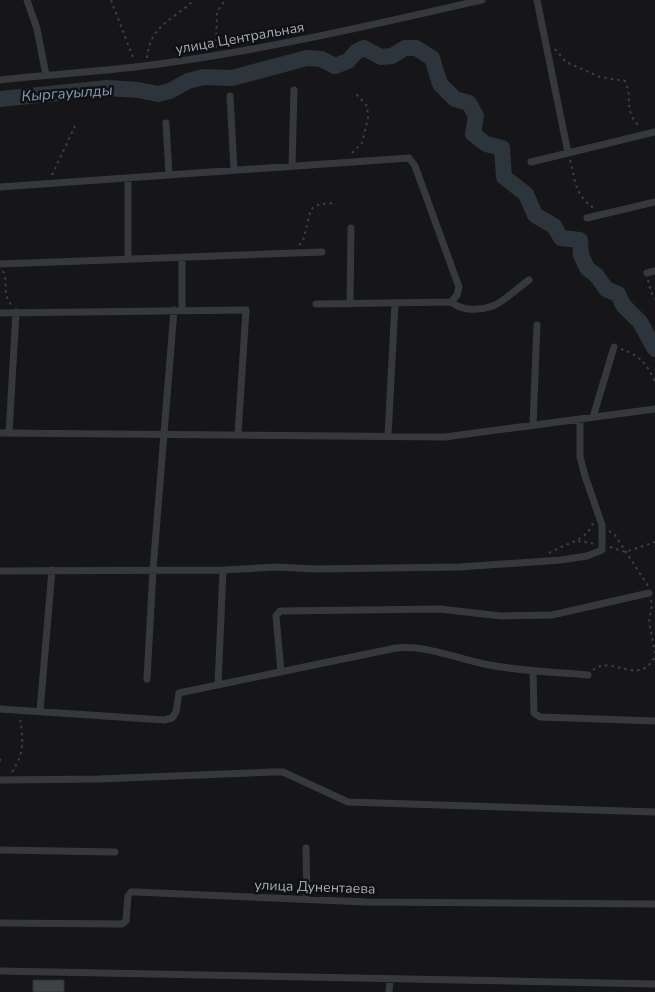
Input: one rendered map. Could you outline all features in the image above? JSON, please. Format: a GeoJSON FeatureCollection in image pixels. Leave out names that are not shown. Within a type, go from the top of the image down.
{"type":"FeatureCollection","features":[{"type":"Feature","properties":{"kind":"street"},"geometry":{"type":"LineString","coordinates":[[27,0],[36,29],[46,75]]}},
{"type":"Feature","properties":{"kind":"street","name":"улица Центральная"},"geometry":{"type":"LineString","coordinates":[[0,80],[147,66],[216,56],[296,42],[482,0]]}},
{"type":"Feature","properties":{"kind":"street"},"geometry":{"type":"LineString","coordinates":[[537,0],[568,153]]}},
{"type":"Feature","properties":{"kind":"street"},"geometry":{"type":"LineString","coordinates":[[292,166],[294,90]]}},
{"type":"Feature","properties":{"kind":"street"},"geometry":{"type":"LineString","coordinates":[[230,96],[234,170]]}},
{"type":"Feature","properties":{"kind":"street"},"geometry":{"type":"LineString","coordinates":[[166,123],[169,175]]}},
{"type":"Feature","properties":{"kind":"street"},"geometry":{"type":"LineString","coordinates":[[531,162],[655,132]]}},
{"type":"Feature","properties":{"kind":"street"},"geometry":{"type":"LineString","coordinates":[[0,187],[409,158],[412,161],[460,288],[451,302]]}},
{"type":"Feature","properties":{"kind":"street"},"geometry":{"type":"LineString","coordinates":[[128,178],[128,259]]}},
{"type":"Feature","properties":{"kind":"street"},"geometry":{"type":"LineString","coordinates":[[586,218],[655,202]]}},
{"type":"Feature","properties":{"kind":"street"},"geometry":{"type":"LineString","coordinates":[[350,304],[352,228]]}},
{"type":"Feature","properties":{"kind":"street"},"geometry":{"type":"LineString","coordinates":[[0,264],[322,252]]}},
{"type":"Feature","properties":{"kind":"street"},"geometry":{"type":"LineString","coordinates":[[148,679],[153,570],[164,434],[182,257]]}},
{"type":"Feature","properties":{"kind":"street"},"geometry":{"type":"LineString","coordinates":[[646,273],[655,271]]}},
{"type":"Feature","properties":{"kind":"street"},"geometry":{"type":"LineString","coordinates":[[316,304],[451,302],[457,307],[471,310],[494,306],[529,280]]}},
{"type":"Feature","properties":{"kind":"street"},"geometry":{"type":"LineString","coordinates":[[388,436],[395,303]]}},
{"type":"Feature","properties":{"kind":"street"},"geometry":{"type":"LineString","coordinates":[[0,313],[246,310],[238,434]]}},
{"type":"Feature","properties":{"kind":"street"},"geometry":{"type":"LineString","coordinates":[[9,433],[16,312]]}},
{"type":"Feature","properties":{"kind":"street"},"geometry":{"type":"LineString","coordinates":[[532,425],[537,325]]}},
{"type":"Feature","properties":{"kind":"street"},"geometry":{"type":"LineString","coordinates":[[593,417],[614,346]]}},
{"type":"Feature","properties":{"kind":"street"},"geometry":{"type":"LineString","coordinates":[[0,433],[445,437],[655,409]]}},
{"type":"Feature","properties":{"kind":"street"},"geometry":{"type":"LineString","coordinates":[[0,571],[223,570],[276,567],[315,569],[459,567],[561,560],[586,556],[602,550],[602,525],[580,457],[580,419]]}},
{"type":"Feature","properties":{"kind":"street"},"geometry":{"type":"LineString","coordinates":[[40,711],[52,570]]}},
{"type":"Feature","properties":{"kind":"street"},"geometry":{"type":"LineString","coordinates":[[218,685],[223,570]]}},
{"type":"Feature","properties":{"kind":"street"},"geometry":{"type":"LineString","coordinates":[[281,672],[276,616],[280,611],[440,610],[501,616],[552,615],[650,593]]}},
{"type":"Feature","properties":{"kind":"street"},"geometry":{"type":"LineString","coordinates":[[0,709],[164,720],[172,718],[176,712],[179,693],[408,647],[427,649],[483,664],[533,671],[588,674]]}},
{"type":"Feature","properties":{"kind":"street"},"geometry":{"type":"LineString","coordinates":[[533,671],[534,713],[540,717],[655,722]]}},
{"type":"Feature","properties":{"kind":"street"},"geometry":{"type":"LineString","coordinates":[[3,780],[99,779],[283,772],[348,802],[655,812]]}},
{"type":"Feature","properties":{"kind":"street"},"geometry":{"type":"LineString","coordinates":[[306,848],[307,900]]}},
{"type":"Feature","properties":{"kind":"street"},"geometry":{"type":"LineString","coordinates":[[0,850],[115,852]]}},
{"type":"Feature","properties":{"kind":"street","name":"улица Дунентаева"},"geometry":{"type":"LineString","coordinates":[[0,923],[122,924],[126,921],[130,892],[366,902],[655,904]]}},
{"type":"Feature","properties":{"kind":"street"},"geometry":{"type":"LineString","coordinates":[[0,971],[655,984]]}},
{"type":"Feature","properties":{"kind":"street"},"geometry":{"type":"LineString","coordinates":[[389,992],[390,979]]}},
{"type":"Feature","properties":{"kind":"path"},"geometry":{"type":"LineString","coordinates":[[111,0],[137,67]]}},
{"type":"Feature","properties":{"kind":"path"},"geometry":{"type":"LineString","coordinates":[[189,0],[190,4]]}},
{"type":"Feature","properties":{"kind":"path"},"geometry":{"type":"LineString","coordinates":[[147,66],[148,45],[156,30],[194,0]]}},
{"type":"Feature","properties":{"kind":"path"},"geometry":{"type":"LineString","coordinates":[[216,56],[217,12],[224,0]]}},
{"type":"Feature","properties":{"kind":"path"},"geometry":{"type":"LineString","coordinates":[[545,38],[566,62],[600,77],[625,82],[630,90],[628,108],[633,120],[647,134]]}},
{"type":"Feature","properties":{"kind":"path"},"geometry":{"type":"LineString","coordinates":[[344,162],[362,143],[368,118],[367,106],[356,94]]}},
{"type":"Feature","properties":{"kind":"path"},"geometry":{"type":"LineString","coordinates":[[48,184],[76,126]]}},
{"type":"Feature","properties":{"kind":"path"},"geometry":{"type":"LineString","coordinates":[[568,153],[579,195],[584,201],[603,214]]}},
{"type":"Feature","properties":{"kind":"path"},"geometry":{"type":"LineString","coordinates":[[292,253],[302,241],[311,209],[320,204],[336,203]]}},
{"type":"Feature","properties":{"kind":"path"},"geometry":{"type":"LineString","coordinates":[[0,264],[6,278],[5,298]]}},
{"type":"Feature","properties":{"kind":"path"},"geometry":{"type":"LineString","coordinates":[[646,273],[655,299]]}},
{"type":"Feature","properties":{"kind":"path"},"geometry":{"type":"LineString","coordinates":[[0,295],[5,298],[16,312]]}},
{"type":"Feature","properties":{"kind":"path"},"geometry":{"type":"LineString","coordinates":[[614,346],[634,352],[648,366],[655,382]]}},
{"type":"Feature","properties":{"kind":"path"},"geometry":{"type":"LineString","coordinates":[[546,555],[560,547],[578,541],[591,528],[597,511]]}},
{"type":"Feature","properties":{"kind":"path"},"geometry":{"type":"LineString","coordinates":[[602,525],[615,535],[648,584],[652,605],[649,622],[655,652]]}},
{"type":"Feature","properties":{"kind":"path"},"geometry":{"type":"LineString","coordinates":[[625,552],[654,541]]}},
{"type":"Feature","properties":{"kind":"path"},"geometry":{"type":"LineString","coordinates":[[588,674],[597,667],[614,666],[631,671],[643,670],[652,663],[655,656]]}},
{"type":"Feature","properties":{"kind":"path"},"geometry":{"type":"LineString","coordinates":[[3,780],[22,754],[23,745],[19,710]]}},
{"type":"Feature","properties":{"kind":"path"},"geometry":{"type":"LineString","coordinates":[[0,759],[0,765]]}},
{"type":"Feature","properties":{"kind":"building"},"geometry":{"type":"Polygon","coordinates":[[[33,980],[64,980],[64,992],[33,992],[33,980]]]}},
{"type":"Feature","properties":{"kind":"waterway","name":"Кыргауылды"},"geometry":{"type":"LineString","coordinates":[[0,99],[107,88],[138,90],[158,94],[170,91],[188,81],[204,77],[232,78],[307,58],[321,59],[335,66],[348,61],[356,52],[364,48],[381,57],[392,56],[405,48],[416,48],[432,58],[440,84],[455,99],[469,103],[476,116],[473,134],[486,144],[502,148],[504,177],[526,194],[535,215],[554,226],[561,238],[580,240],[581,255],[587,268],[597,276],[606,289],[618,294],[623,305],[640,322],[655,349]]}}]}
